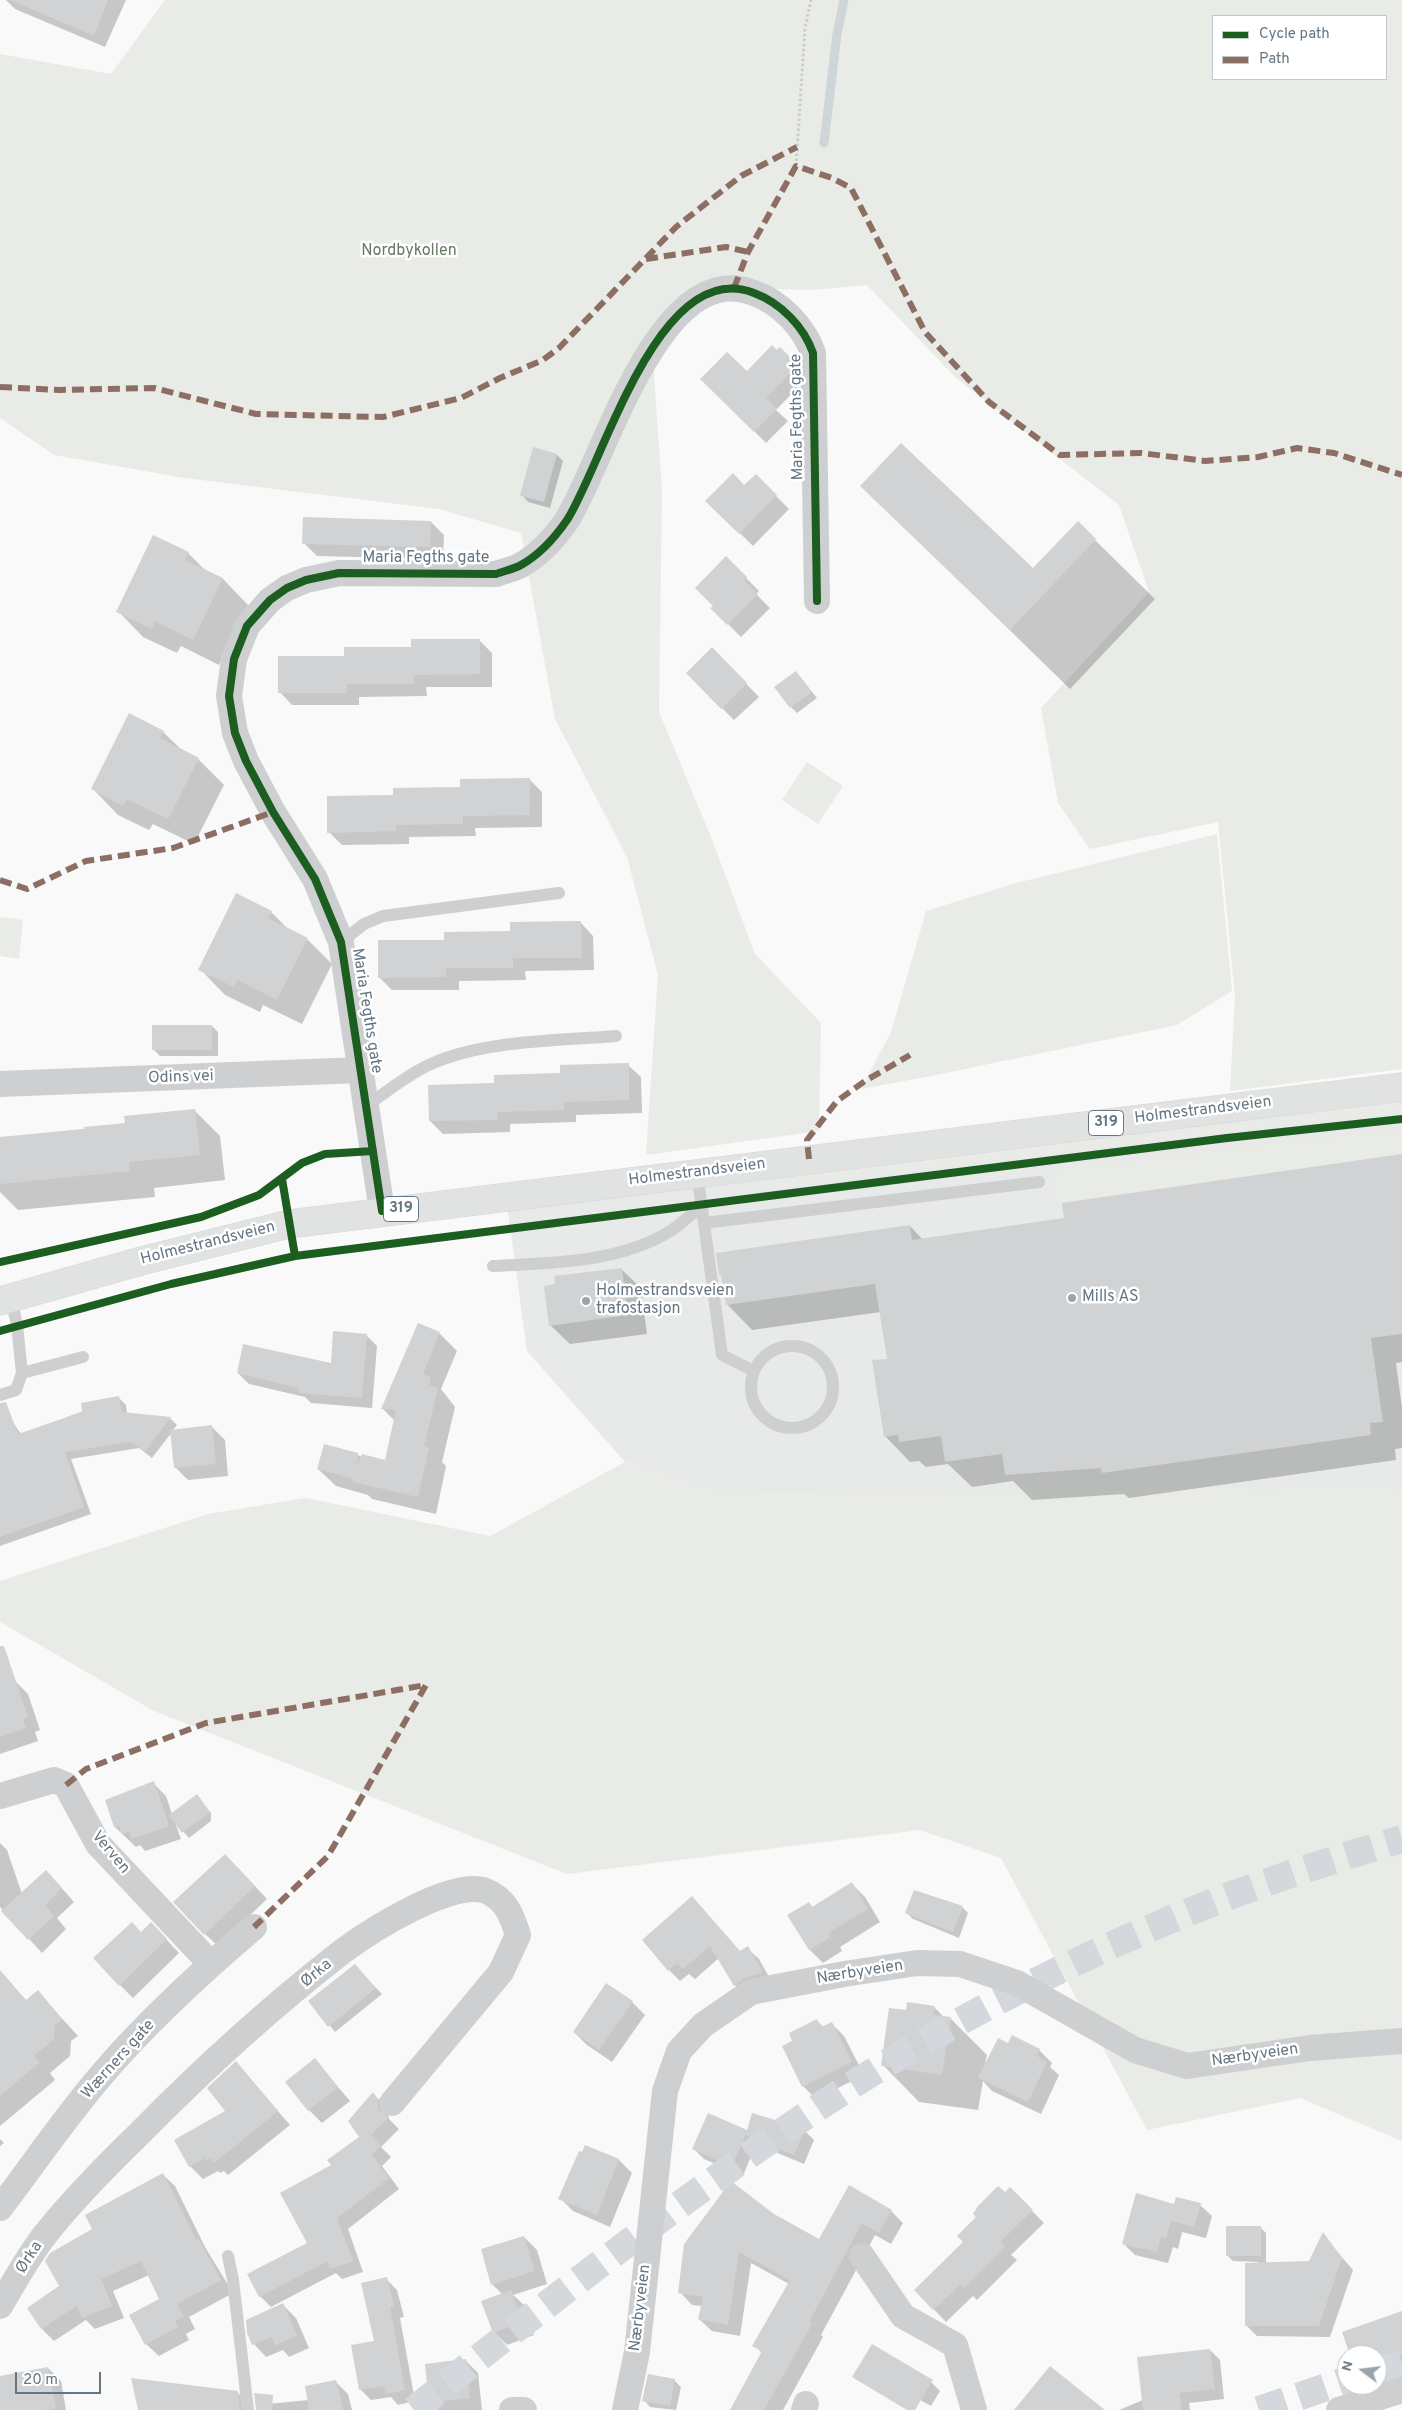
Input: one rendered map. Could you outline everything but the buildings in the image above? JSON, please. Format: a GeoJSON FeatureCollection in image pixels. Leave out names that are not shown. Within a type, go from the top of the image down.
{"type":"FeatureCollection","features":[{"type":"Feature","properties":{"kind":"main road","name":"Holmestrandsveien"},"geometry":{"type":"LineString","coordinates":[[6,1299],[141,1261],[289,1224],[697,1172],[1402,1087]]}},
{"type":"Feature","properties":{"kind":"street","name":"Maria Fegths gate"},"geometry":{"type":"LineString","coordinates":[[382,1211],[341,942],[314,879],[273,812],[246,761],[235,732],[229,696],[234,659],[247,626],[270,600],[287,588],[306,580],[339,573],[496,574],[521,566],[547,544],[566,520],[582,491],[616,413],[652,348],[670,325],[694,301],[716,289],[734,288],[763,296],[798,325],[808,338],[813,353],[817,601]]}},
{"type":"Feature","properties":{"kind":"street","name":"Odins vei"},"geometry":{"type":"LineString","coordinates":[[0,1084],[361,1070]]}},
{"type":"Feature","properties":{"kind":"street","name":"Verven"},"geometry":{"type":"LineString","coordinates":[[0,1796],[54,1780],[66,1785],[98,1844],[211,1964]]}},
{"type":"Feature","properties":{"kind":"street","name":"Ørka"},"geometry":{"type":"LineString","coordinates":[[0,2306],[44,2236],[107,2165],[180,2092],[344,1950],[414,1907],[456,1890],[486,1890],[508,1907],[518,1935],[501,1972],[392,2103]]}},
{"type":"Feature","properties":{"kind":"street","name":"Wærners gate"},"geometry":{"type":"LineString","coordinates":[[0,2208],[98,2078],[211,1964],[254,1926]]}},
{"type":"Feature","properties":{"kind":"street","name":"Nærbyveien"},"geometry":{"type":"LineString","coordinates":[[625,2410],[637,2352],[665,2091],[679,2051],[703,2025],[751,1992],[844,1974],[917,1963],[960,1964],[1017,1983],[1135,2050],[1187,2066],[1310,2048],[1402,2040]]}},
{"type":"Feature","properties":{"kind":"street"},"geometry":{"type":"LineString","coordinates":[[862,2256],[903,2316],[955,2346],[974,2410]]}},
{"type":"Feature","properties":{"kind":"street"},"geometry":{"type":"LineString","coordinates":[[1339,2410],[1402,2390]]}},
{"type":"Feature","properties":{"kind":"street"},"geometry":{"type":"LineString","coordinates":[[512,2410],[524,2410]]}},
{"type":"Feature","properties":{"kind":"lane"},"geometry":{"type":"LineString","coordinates":[[341,942],[364,924],[383,916],[559,893]]}},
{"type":"Feature","properties":{"kind":"lane"},"geometry":{"type":"LineString","coordinates":[[366,1106],[430,1064],[453,1056],[503,1046],[616,1036]]}},
{"type":"Feature","properties":{"kind":"lane"},"geometry":{"type":"LineString","coordinates":[[697,1172],[722,1355],[754,1371]]}},
{"type":"Feature","properties":{"kind":"lane"},"geometry":{"type":"LineString","coordinates":[[704,1223],[1040,1182]]}},
{"type":"Feature","properties":{"kind":"lane"},"geometry":{"type":"LineString","coordinates":[[493,1266],[548,1263],[625,1252],[671,1230],[701,1206]]}},
{"type":"Feature","properties":{"kind":"lane"},"geometry":{"type":"LineString","coordinates":[[0,1395],[16,1390],[22,1373],[17,1325],[6,1299]]}},
{"type":"Feature","properties":{"kind":"lane"},"geometry":{"type":"LineString","coordinates":[[784,1346],[810,1349],[821,1357],[829,1368],[833,1380],[833,1394],[828,1406],[820,1417],[802,1426],[781,1426],[769,1420],[759,1411],[753,1398],[751,1385],[754,1371],[761,1360],[772,1351],[784,1346]]}},
{"type":"Feature","properties":{"kind":"lane"},"geometry":{"type":"LineString","coordinates":[[22,1373],[83,1356]]}},
{"type":"Feature","properties":{"kind":"lane"},"geometry":{"type":"LineString","coordinates":[[228,2256],[233,2280],[248,2410]]}},
{"type":"Feature","properties":{"kind":"path"},"geometry":{"type":"LineString","coordinates":[[796,166],[805,28],[811,0]]}},
{"type":"Feature","properties":{"kind":"shaded area"},"geometry":{"type":"Polygon","coordinates":[[[1402,1091],[1402,1489],[719,1494],[625,1462],[527,1351],[506,1197],[1402,1091]]]}},
{"type":"Feature","properties":{"kind":"green space","name":"Nordbykollen"},"geometry":{"type":"Polygon","coordinates":[[[165,0],[1402,0],[1402,1069],[1230,1091],[1235,996],[1218,822],[1090,849],[1058,803],[1041,708],[1149,592],[1119,505],[956,378],[867,285],[812,290],[734,288],[652,348],[662,489],[659,712],[711,837],[755,954],[821,1023],[819,1131],[646,1155],[658,975],[627,857],[555,719],[521,533],[439,509],[185,478],[54,455],[0,418],[0,54],[111,74],[165,0]]]}},
{"type":"Feature","properties":{"kind":"green space"},"geometry":{"type":"Polygon","coordinates":[[[807,762],[843,786],[818,824],[782,800],[807,762]]]}},
{"type":"Feature","properties":{"kind":"green space"},"geometry":{"type":"Polygon","coordinates":[[[1217,834],[1232,991],[1177,1025],[861,1089],[891,1032],[926,911],[1016,883],[1217,834]]]}},
{"type":"Feature","properties":{"kind":"green space"},"geometry":{"type":"Polygon","coordinates":[[[0,917],[23,920],[19,959],[0,956],[0,917]]]}},
{"type":"Feature","properties":{"kind":"green space"},"geometry":{"type":"Polygon","coordinates":[[[1402,1102],[1402,1111],[742,1191],[755,1181],[1402,1102]]]}},
{"type":"Feature","properties":{"kind":"green space"},"geometry":{"type":"Polygon","coordinates":[[[1402,1128],[1402,1154],[1054,1203],[1051,1170],[1402,1128]]]}},
{"type":"Feature","properties":{"kind":"green space"},"geometry":{"type":"Polygon","coordinates":[[[625,1462],[719,1494],[1402,1489],[1402,2141],[1300,2098],[1147,2130],[1001,1858],[920,1830],[567,1874],[154,1711],[0,1622],[0,1581],[208,1514],[306,1498],[490,1536],[625,1462]]]}},
{"type":"Feature","properties":{"kind":"waterway"},"geometry":{"type":"LineString","coordinates":[[824,143],[837,34],[844,0]]}},
{"type":"Feature","properties":{"kind":"tunnel"},"geometry":{"type":"LineString","coordinates":[[414,2410],[559,2295],[670,2212],[792,2125],[909,2050],[1033,1983],[1161,1923],[1271,1881],[1402,1839]]}},
{"type":"Feature","properties":{"kind":"tunnel"},"geometry":{"type":"LineString","coordinates":[[1387,2368],[1402,2364]]}},
{"type":"Feature","properties":{"kind":"tunnel"},"geometry":{"type":"LineString","coordinates":[[1259,2410],[1337,2383]]}},
{"type":"Feature","properties":{"kind":"marked path"},"geometry":{"type":"LineString","coordinates":[[0,387],[60,390],[154,388],[256,414],[383,417],[461,398],[500,378],[543,360],[559,348],[676,227],[741,176],[797,147]]}},
{"type":"Feature","properties":{"kind":"marked path"},"geometry":{"type":"LineString","coordinates":[[734,288],[748,252],[796,166],[832,178],[851,188],[925,332],[989,402],[1060,455],[1141,453],[1205,461],[1258,457],[1297,448],[1334,453],[1402,475]]}},
{"type":"Feature","properties":{"kind":"marked path"},"geometry":{"type":"LineString","coordinates":[[646,259],[726,247],[748,252]]}},
{"type":"Feature","properties":{"kind":"marked path"},"geometry":{"type":"LineString","coordinates":[[0,880],[27,889],[86,861],[173,848],[273,812]]}},
{"type":"Feature","properties":{"kind":"marked path"},"geometry":{"type":"LineString","coordinates":[[809,1159],[807,1140],[837,1101],[865,1081],[910,1055]]}},
{"type":"Feature","properties":{"kind":"marked path"},"geometry":{"type":"LineString","coordinates":[[66,1785],[86,1769],[206,1723],[426,1685],[328,1856],[254,1927]]}},
{"type":"Feature","properties":{"kind":"cycle path"},"geometry":{"type":"LineString","coordinates":[[382,1211],[341,942],[315,879],[273,812],[246,761],[235,733],[229,696],[234,659],[247,626],[270,600],[287,588],[306,580],[339,573],[496,574],[515,568],[528,561],[547,545],[567,520],[638,371],[663,333],[690,305],[720,290],[754,293],[773,303],[797,325],[804,334],[813,353],[817,601]]}},
{"type":"Feature","properties":{"kind":"cycle path"},"geometry":{"type":"LineString","coordinates":[[0,1331],[171,1284],[295,1256],[1227,1138],[1402,1119]]}},
{"type":"Feature","properties":{"kind":"cycle path"},"geometry":{"type":"LineString","coordinates":[[0,1262],[201,1217],[259,1195],[302,1163],[325,1154],[373,1151]]}},
{"type":"Feature","properties":{"kind":"cycle path"},"geometry":{"type":"LineString","coordinates":[[282,1179],[295,1256]]}},
{"type":"Feature","properties":{"kind":"place","name":"Mills AS"},"geometry":{"type":"Point","coordinates":[1072,1298]}},
{"type":"Feature","properties":{"kind":"place","name":"Holmestrandsveien trafostasjon"},"geometry":{"type":"Point","coordinates":[586,1301]}}]}
